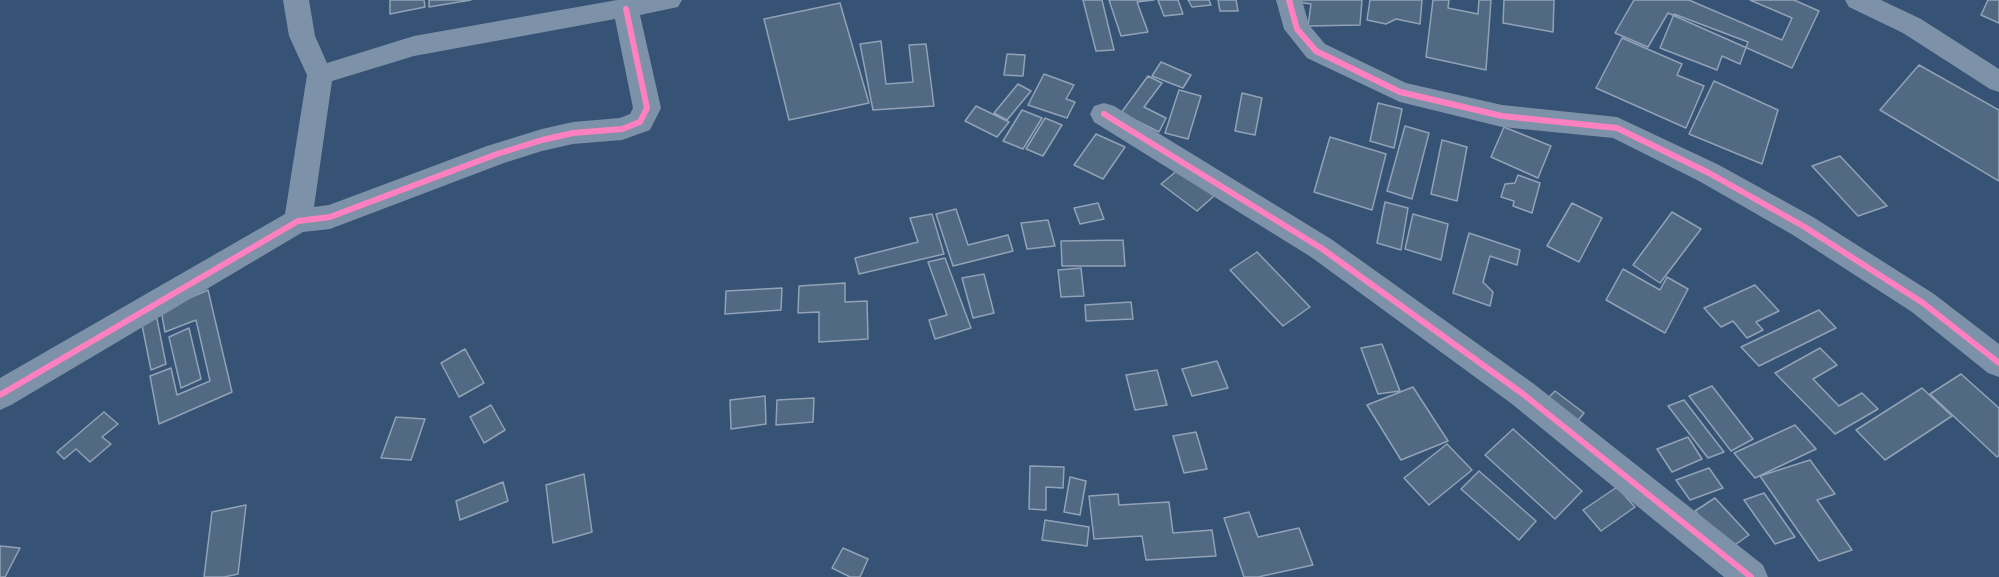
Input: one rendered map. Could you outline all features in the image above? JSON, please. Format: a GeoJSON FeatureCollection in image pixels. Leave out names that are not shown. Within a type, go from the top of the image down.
{"type":"FeatureCollection","features":[{"type":"Feature","properties":{"kind":"street"},"geometry":{"type":"LineString","coordinates":[[296,0],[302,36],[320,75],[298,221]]}},
{"type":"Feature","properties":{"kind":"street"},"geometry":{"type":"LineString","coordinates":[[320,75],[414,46],[583,8],[626,9],[669,0]]}},
{"type":"Feature","properties":{"kind":"street"},"geometry":{"type":"LineString","coordinates":[[1289,0],[1297,29],[1316,51],[1400,92],[1502,116],[1617,128],[1709,173],[1803,226],[1923,303],[1999,363]]}},
{"type":"Feature","properties":{"kind":"street"},"geometry":{"type":"LineString","coordinates":[[1858,0],[1912,26],[1999,82]]}},
{"type":"Feature","properties":{"kind":"street"},"geometry":{"type":"LineString","coordinates":[[0,395],[298,221],[330,217],[497,154],[542,140],[573,133],[622,129],[640,122],[648,108],[626,9]]}},
{"type":"Feature","properties":{"kind":"street"},"geometry":{"type":"LineString","coordinates":[[1104,114],[1321,248],[1524,394],[1751,577]]}},
{"type":"Feature","properties":{"kind":"building"},"geometry":{"type":"Polygon","coordinates":[[[390,0],[424,0],[425,7],[390,14],[390,0]]]}},
{"type":"Feature","properties":{"kind":"building"},"geometry":{"type":"Polygon","coordinates":[[[429,0],[471,0],[429,7],[429,0]]]}},
{"type":"Feature","properties":{"kind":"building"},"geometry":{"type":"Polygon","coordinates":[[[1083,0],[1102,0],[1114,50],[1096,51],[1083,0]]]}},
{"type":"Feature","properties":{"kind":"building"},"geometry":{"type":"Polygon","coordinates":[[[1109,0],[1154,0],[1137,2],[1148,32],[1121,36],[1109,0]]]}},
{"type":"Feature","properties":{"kind":"building"},"geometry":{"type":"Polygon","coordinates":[[[1158,0],[1178,0],[1183,14],[1164,16],[1158,0]]]}},
{"type":"Feature","properties":{"kind":"building"},"geometry":{"type":"Polygon","coordinates":[[[1188,0],[1209,0],[1211,5],[1192,7],[1188,0]]]}},
{"type":"Feature","properties":{"kind":"building"},"geometry":{"type":"Polygon","coordinates":[[[1218,0],[1236,0],[1238,11],[1220,11],[1218,0]]]}},
{"type":"Feature","properties":{"kind":"building"},"geometry":{"type":"Polygon","coordinates":[[[1298,0],[1362,0],[1360,25],[1308,26],[1311,4],[1297,2],[1298,0]]]}},
{"type":"Feature","properties":{"kind":"building"},"geometry":{"type":"Polygon","coordinates":[[[1370,0],[1422,0],[1420,24],[1396,19],[1386,24],[1367,20],[1370,0]]]}},
{"type":"Feature","properties":{"kind":"building"},"geometry":{"type":"Polygon","coordinates":[[[1433,0],[1449,0],[1448,8],[1478,14],[1479,0],[1491,0],[1486,70],[1426,57],[1433,0]]]}},
{"type":"Feature","properties":{"kind":"building"},"geometry":{"type":"Polygon","coordinates":[[[1504,0],[1554,0],[1553,32],[1503,23],[1504,0]]]}},
{"type":"Feature","properties":{"kind":"building"},"geometry":{"type":"Polygon","coordinates":[[[1634,0],[1689,0],[1782,40],[1792,18],[1750,0],[1794,0],[1819,11],[1792,68],[1668,13],[1648,47],[1615,33],[1634,0]]]}},
{"type":"Feature","properties":{"kind":"building"},"geometry":{"type":"Polygon","coordinates":[[[1988,0],[1999,0],[1999,23],[1981,15],[1988,0]]]}},
{"type":"Feature","properties":{"kind":"building"},"geometry":{"type":"Polygon","coordinates":[[[840,3],[869,103],[789,120],[764,19],[840,3]]]}},
{"type":"Feature","properties":{"kind":"building"},"geometry":{"type":"Polygon","coordinates":[[[1674,14],[1748,42],[1740,64],[1722,56],[1717,70],[1660,48],[1674,14]]]}},
{"type":"Feature","properties":{"kind":"building"},"geometry":{"type":"Polygon","coordinates":[[[1622,38],[1682,64],[1677,75],[1704,86],[1686,128],[1596,88],[1622,38]]]}},
{"type":"Feature","properties":{"kind":"building"},"geometry":{"type":"Polygon","coordinates":[[[881,41],[886,84],[913,82],[909,45],[926,44],[934,106],[873,110],[860,44],[881,41]]]}},
{"type":"Feature","properties":{"kind":"building"},"geometry":{"type":"Polygon","coordinates":[[[1007,54],[1025,55],[1023,76],[1004,75],[1007,54]]]}},
{"type":"Feature","properties":{"kind":"building"},"geometry":{"type":"Polygon","coordinates":[[[1161,62],[1191,75],[1183,88],[1152,76],[1161,62]]]}},
{"type":"Feature","properties":{"kind":"building"},"geometry":{"type":"Polygon","coordinates":[[[1919,65],[1999,110],[1999,181],[1880,110],[1919,65]]]}},
{"type":"Feature","properties":{"kind":"building"},"geometry":{"type":"Polygon","coordinates":[[[1044,74],[1074,85],[1066,99],[1075,102],[1067,118],[1028,105],[1044,74]]]}},
{"type":"Feature","properties":{"kind":"building"},"geometry":{"type":"Polygon","coordinates":[[[1148,76],[1162,83],[1144,107],[1166,118],[1159,132],[1121,113],[1148,76]]]}},
{"type":"Feature","properties":{"kind":"building"},"geometry":{"type":"Polygon","coordinates":[[[1714,81],[1778,110],[1762,164],[1689,134],[1714,81]]]}},
{"type":"Feature","properties":{"kind":"building"},"geometry":{"type":"Polygon","coordinates":[[[1018,84],[1031,91],[1007,120],[994,113],[1018,84]]]}},
{"type":"Feature","properties":{"kind":"building"},"geometry":{"type":"Polygon","coordinates":[[[1179,90],[1201,96],[1188,139],[1165,133],[1179,90]]]}},
{"type":"Feature","properties":{"kind":"building"},"geometry":{"type":"Polygon","coordinates":[[[1242,93],[1262,98],[1255,135],[1235,131],[1242,93]]]}},
{"type":"Feature","properties":{"kind":"building"},"geometry":{"type":"Polygon","coordinates":[[[1378,103],[1402,109],[1394,148],[1370,141],[1378,103]]]}},
{"type":"Feature","properties":{"kind":"building"},"geometry":{"type":"Polygon","coordinates":[[[976,106],[1009,122],[997,137],[965,121],[976,106]]]}},
{"type":"Feature","properties":{"kind":"building"},"geometry":{"type":"Polygon","coordinates":[[[1022,110],[1042,118],[1023,149],[1003,141],[1022,110]]]}},
{"type":"Feature","properties":{"kind":"building"},"geometry":{"type":"Polygon","coordinates":[[[1045,118],[1062,125],[1043,156],[1026,149],[1045,118]]]}},
{"type":"Feature","properties":{"kind":"building"},"geometry":{"type":"Polygon","coordinates":[[[1405,126],[1429,133],[1412,199],[1387,191],[1405,126]]]}},
{"type":"Feature","properties":{"kind":"building"},"geometry":{"type":"Polygon","coordinates":[[[1504,127],[1551,146],[1538,178],[1491,157],[1504,127]]]}},
{"type":"Feature","properties":{"kind":"building"},"geometry":{"type":"Polygon","coordinates":[[[1096,134],[1125,147],[1103,179],[1074,165],[1096,134]]]}},
{"type":"Feature","properties":{"kind":"building"},"geometry":{"type":"Polygon","coordinates":[[[1330,137],[1386,154],[1372,210],[1314,192],[1330,137]]]}},
{"type":"Feature","properties":{"kind":"building"},"geometry":{"type":"Polygon","coordinates":[[[1442,140],[1467,147],[1457,201],[1431,194],[1442,140]]]}},
{"type":"Feature","properties":{"kind":"building"},"geometry":{"type":"Polygon","coordinates":[[[1840,156],[1887,206],[1858,216],[1812,166],[1840,156]]]}},
{"type":"Feature","properties":{"kind":"building"},"geometry":{"type":"Polygon","coordinates":[[[1179,169],[1214,196],[1197,211],[1161,184],[1179,169]]]}},
{"type":"Feature","properties":{"kind":"building"},"geometry":{"type":"Polygon","coordinates":[[[1518,175],[1540,183],[1532,213],[1513,206],[1514,201],[1501,197],[1505,184],[1515,183],[1518,175]]]}},
{"type":"Feature","properties":{"kind":"building"},"geometry":{"type":"Polygon","coordinates":[[[1385,202],[1408,208],[1401,250],[1377,243],[1385,202]]]}},
{"type":"Feature","properties":{"kind":"building"},"geometry":{"type":"Polygon","coordinates":[[[1098,203],[1104,219],[1080,224],[1074,208],[1098,203]]]}},
{"type":"Feature","properties":{"kind":"building"},"geometry":{"type":"Polygon","coordinates":[[[1572,203],[1602,218],[1579,262],[1547,246],[1572,203]]]}},
{"type":"Feature","properties":{"kind":"building"},"geometry":{"type":"Polygon","coordinates":[[[956,209],[968,245],[1008,235],[1013,251],[953,266],[936,214],[956,209]]]}},
{"type":"Feature","properties":{"kind":"building"},"geometry":{"type":"Polygon","coordinates":[[[1672,212],[1701,229],[1660,283],[1633,265],[1672,212]]]}},
{"type":"Feature","properties":{"kind":"building"},"geometry":{"type":"Polygon","coordinates":[[[932,214],[944,254],[859,274],[855,258],[918,242],[910,218],[932,214]]]}},
{"type":"Feature","properties":{"kind":"building"},"geometry":{"type":"Polygon","coordinates":[[[1413,214],[1448,224],[1441,260],[1405,249],[1413,214]]]}},
{"type":"Feature","properties":{"kind":"building"},"geometry":{"type":"Polygon","coordinates":[[[1048,220],[1055,246],[1027,249],[1021,223],[1048,220]]]}},
{"type":"Feature","properties":{"kind":"building"},"geometry":{"type":"Polygon","coordinates":[[[1469,233],[1520,250],[1517,265],[1490,256],[1483,282],[1493,292],[1490,306],[1453,293],[1469,233]]]}},
{"type":"Feature","properties":{"kind":"building"},"geometry":{"type":"Polygon","coordinates":[[[1123,240],[1125,266],[1062,266],[1061,241],[1123,240]]]}},
{"type":"Feature","properties":{"kind":"building"},"geometry":{"type":"Polygon","coordinates":[[[1257,252],[1310,307],[1283,326],[1230,270],[1257,252]]]}},
{"type":"Feature","properties":{"kind":"building"},"geometry":{"type":"Polygon","coordinates":[[[945,258],[971,328],[935,339],[929,320],[947,315],[928,262],[945,258]]]}},
{"type":"Feature","properties":{"kind":"building"},"geometry":{"type":"Polygon","coordinates":[[[1081,268],[1084,296],[1061,297],[1058,270],[1081,268]]]}},
{"type":"Feature","properties":{"kind":"building"},"geometry":{"type":"Polygon","coordinates":[[[1623,269],[1660,290],[1667,277],[1688,289],[1665,333],[1606,300],[1623,269]]]}},
{"type":"Feature","properties":{"kind":"building"},"geometry":{"type":"Polygon","coordinates":[[[984,274],[994,313],[973,318],[962,278],[984,274]]]}},
{"type":"Feature","properties":{"kind":"building"},"geometry":{"type":"Polygon","coordinates":[[[845,283],[845,302],[867,301],[868,339],[819,342],[819,312],[798,313],[799,286],[845,283]]]}},
{"type":"Feature","properties":{"kind":"building"},"geometry":{"type":"Polygon","coordinates":[[[1755,285],[1779,311],[1756,322],[1763,330],[1747,338],[1733,321],[1721,327],[1704,308],[1755,285]]]}},
{"type":"Feature","properties":{"kind":"building"},"geometry":{"type":"Polygon","coordinates":[[[782,288],[781,310],[725,314],[726,291],[782,288]]]}},
{"type":"Feature","properties":{"kind":"building"},"geometry":{"type":"Polygon","coordinates":[[[208,290],[232,392],[159,424],[150,376],[171,368],[177,395],[210,381],[196,320],[165,332],[161,310],[208,290]]]}},
{"type":"Feature","properties":{"kind":"building"},"geometry":{"type":"Polygon","coordinates":[[[1131,302],[1133,319],[1086,321],[1085,305],[1131,302]]]}},
{"type":"Feature","properties":{"kind":"building"},"geometry":{"type":"Polygon","coordinates":[[[1819,310],[1836,328],[1759,366],[1741,347],[1819,310]]]}},
{"type":"Feature","properties":{"kind":"building"},"geometry":{"type":"Polygon","coordinates":[[[156,314],[166,364],[151,370],[141,320],[156,314]]]}},
{"type":"Feature","properties":{"kind":"building"},"geometry":{"type":"Polygon","coordinates":[[[189,328],[201,379],[181,388],[169,337],[189,328]]]}},
{"type":"Feature","properties":{"kind":"building"},"geometry":{"type":"Polygon","coordinates":[[[1382,344],[1400,391],[1378,394],[1361,348],[1382,344]]]}},
{"type":"Feature","properties":{"kind":"building"},"geometry":{"type":"Polygon","coordinates":[[[1820,348],[1837,365],[1813,379],[1839,406],[1862,393],[1878,409],[1835,434],[1775,373],[1820,348]]]}},
{"type":"Feature","properties":{"kind":"building"},"geometry":{"type":"Polygon","coordinates":[[[465,349],[484,383],[459,397],[441,363],[465,349]]]}},
{"type":"Feature","properties":{"kind":"building"},"geometry":{"type":"Polygon","coordinates":[[[1217,361],[1228,388],[1192,396],[1182,369],[1217,361]]]}},
{"type":"Feature","properties":{"kind":"building"},"geometry":{"type":"Polygon","coordinates":[[[1157,370],[1167,405],[1135,410],[1126,375],[1157,370]]]}},
{"type":"Feature","properties":{"kind":"building"},"geometry":{"type":"Polygon","coordinates":[[[1961,374],[1999,408],[1999,455],[1997,457],[1930,394],[1961,374]]]}},
{"type":"Feature","properties":{"kind":"building"},"geometry":{"type":"Polygon","coordinates":[[[1712,386],[1753,439],[1731,451],[1689,396],[1712,386]]]}},
{"type":"Feature","properties":{"kind":"building"},"geometry":{"type":"Polygon","coordinates":[[[1413,387],[1448,441],[1401,460],[1367,405],[1413,387]]]}},
{"type":"Feature","properties":{"kind":"building"},"geometry":{"type":"Polygon","coordinates":[[[1922,388],[1952,416],[1885,460],[1856,430],[1922,388]]]}},
{"type":"Feature","properties":{"kind":"building"},"geometry":{"type":"Polygon","coordinates":[[[1555,391],[1584,413],[1575,424],[1545,401],[1555,391]]]}},
{"type":"Feature","properties":{"kind":"building"},"geometry":{"type":"Polygon","coordinates":[[[765,396],[766,424],[731,429],[730,400],[765,396]]]}},
{"type":"Feature","properties":{"kind":"building"},"geometry":{"type":"Polygon","coordinates":[[[814,398],[813,422],[776,425],[777,400],[814,398]]]}},
{"type":"Feature","properties":{"kind":"building"},"geometry":{"type":"Polygon","coordinates":[[[1684,400],[1724,452],[1708,458],[1668,406],[1684,400]]]}},
{"type":"Feature","properties":{"kind":"building"},"geometry":{"type":"Polygon","coordinates":[[[491,405],[505,430],[484,443],[470,417],[491,405]]]}},
{"type":"Feature","properties":{"kind":"building"},"geometry":{"type":"Polygon","coordinates":[[[104,412],[118,424],[102,437],[111,444],[90,462],[76,449],[64,459],[57,452],[104,412]]]}},
{"type":"Feature","properties":{"kind":"building"},"geometry":{"type":"Polygon","coordinates":[[[396,417],[425,419],[411,460],[381,458],[396,417]]]}},
{"type":"Feature","properties":{"kind":"building"},"geometry":{"type":"Polygon","coordinates":[[[1795,425],[1816,449],[1755,478],[1734,453],[1795,425]]]}},
{"type":"Feature","properties":{"kind":"building"},"geometry":{"type":"Polygon","coordinates":[[[1513,429],[1582,491],[1555,519],[1485,455],[1513,429]]]}},
{"type":"Feature","properties":{"kind":"building"},"geometry":{"type":"Polygon","coordinates":[[[1196,432],[1207,469],[1184,473],[1173,436],[1196,432]]]}},
{"type":"Feature","properties":{"kind":"building"},"geometry":{"type":"Polygon","coordinates":[[[1688,437],[1702,459],[1672,472],[1657,449],[1688,437]]]}},
{"type":"Feature","properties":{"kind":"building"},"geometry":{"type":"Polygon","coordinates":[[[1447,444],[1472,470],[1429,505],[1404,478],[1447,444]]]}},
{"type":"Feature","properties":{"kind":"building"},"geometry":{"type":"Polygon","coordinates":[[[1810,460],[1835,494],[1817,500],[1852,550],[1819,561],[1760,476],[1810,460]]]}},
{"type":"Feature","properties":{"kind":"building"},"geometry":{"type":"Polygon","coordinates":[[[1030,466],[1064,467],[1063,488],[1046,487],[1046,510],[1029,509],[1030,466]]]}},
{"type":"Feature","properties":{"kind":"building"},"geometry":{"type":"Polygon","coordinates":[[[1709,468],[1723,488],[1690,500],[1676,480],[1709,468]]]}},
{"type":"Feature","properties":{"kind":"building"},"geometry":{"type":"Polygon","coordinates":[[[1479,471],[1536,521],[1519,540],[1461,489],[1479,471]]]}},
{"type":"Feature","properties":{"kind":"building"},"geometry":{"type":"Polygon","coordinates":[[[584,474],[592,532],[553,543],[546,485],[584,474]]]}},
{"type":"Feature","properties":{"kind":"building"},"geometry":{"type":"Polygon","coordinates":[[[1070,477],[1086,481],[1080,515],[1064,512],[1070,477]]]}},
{"type":"Feature","properties":{"kind":"building"},"geometry":{"type":"Polygon","coordinates":[[[503,482],[508,501],[460,520],[456,501],[503,482]]]}},
{"type":"Feature","properties":{"kind":"building"},"geometry":{"type":"Polygon","coordinates":[[[1617,487],[1635,507],[1601,531],[1583,510],[1617,487]]]}},
{"type":"Feature","properties":{"kind":"building"},"geometry":{"type":"Polygon","coordinates":[[[1764,493],[1795,537],[1775,544],[1744,500],[1764,493]]]}},
{"type":"Feature","properties":{"kind":"building"},"geometry":{"type":"Polygon","coordinates":[[[1118,494],[1119,505],[1169,502],[1173,533],[1212,530],[1216,556],[1146,560],[1142,536],[1094,539],[1089,496],[1118,494]]]}},
{"type":"Feature","properties":{"kind":"building"},"geometry":{"type":"Polygon","coordinates":[[[1715,498],[1749,535],[1729,549],[1695,511],[1715,498]]]}},
{"type":"Feature","properties":{"kind":"building"},"geometry":{"type":"Polygon","coordinates":[[[246,505],[238,574],[204,577],[212,512],[246,505]]]}},
{"type":"Feature","properties":{"kind":"building"},"geometry":{"type":"Polygon","coordinates":[[[1249,512],[1258,537],[1299,528],[1313,565],[1258,577],[1244,577],[1224,518],[1249,512]]]}},
{"type":"Feature","properties":{"kind":"building"},"geometry":{"type":"Polygon","coordinates":[[[1045,520],[1089,527],[1087,546],[1042,540],[1045,520]]]}},
{"type":"Feature","properties":{"kind":"building"},"geometry":{"type":"Polygon","coordinates":[[[0,546],[20,548],[5,577],[0,577],[0,546]]]}},
{"type":"Feature","properties":{"kind":"building"},"geometry":{"type":"Polygon","coordinates":[[[843,548],[868,559],[860,577],[850,577],[832,568],[843,548]]]}},
{"type":"Feature","properties":{"kind":"cycle path"},"geometry":{"type":"LineString","coordinates":[[1289,0],[1297,29],[1316,51],[1400,92],[1502,116],[1617,128],[1709,173],[1803,226],[1923,303],[1999,363]]}},
{"type":"Feature","properties":{"kind":"cycle path"},"geometry":{"type":"LineString","coordinates":[[0,395],[298,221],[330,217],[497,154],[542,140],[573,133],[622,129],[640,122],[647,108],[626,9]]}},
{"type":"Feature","properties":{"kind":"cycle path"},"geometry":{"type":"LineString","coordinates":[[1104,114],[1321,248],[1523,394],[1751,577]]}}]}
